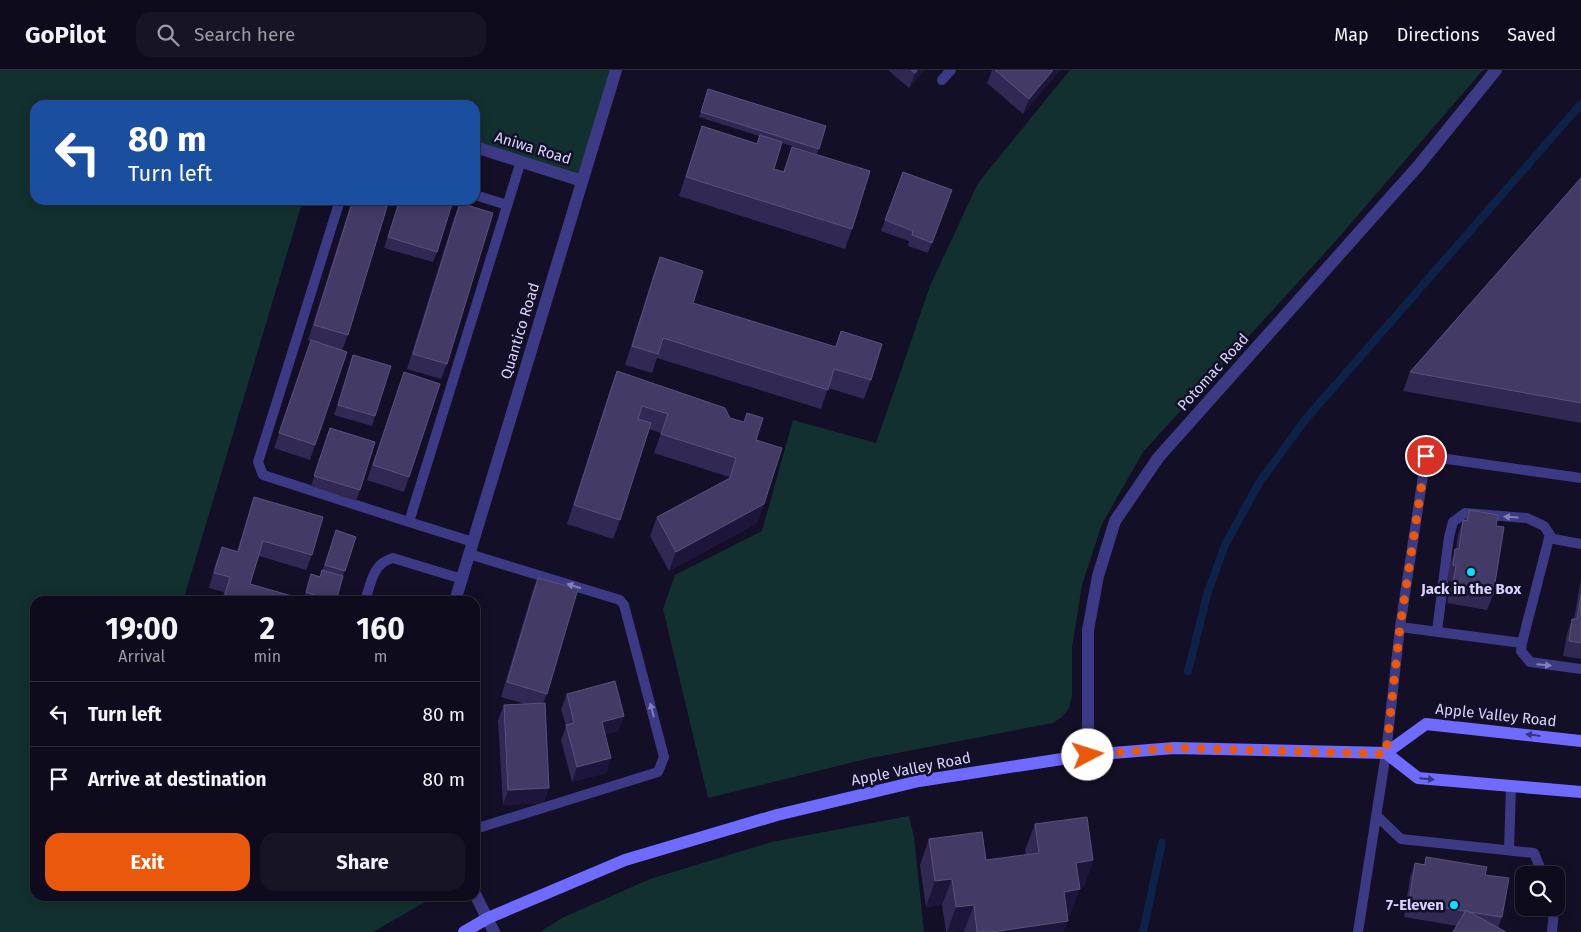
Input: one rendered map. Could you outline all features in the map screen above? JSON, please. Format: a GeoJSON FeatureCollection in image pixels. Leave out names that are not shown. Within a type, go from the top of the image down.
{"type":"FeatureCollection","features":[{"type":"Feature","properties":{"kind":"main road","name":"Apple Valley Road"},"geometry":{"type":"LineString","coordinates":[[464,932],[488,918],[625,860],[777,815],[919,781],[1088,755],[1174,748],[1386,754],[1426,724],[1581,741]]}},
{"type":"Feature","properties":{"kind":"main road"},"geometry":{"type":"LineString","coordinates":[[1386,754],[1418,778],[1581,792]]}},
{"type":"Feature","properties":{"kind":"street","name":"Quantico Road"},"geometry":{"type":"LineString","coordinates":[[457,596],[616,70]]}},
{"type":"Feature","properties":{"kind":"street","name":"Potomac Road"},"geometry":{"type":"LineString","coordinates":[[1088,755],[1088,630],[1098,576],[1115,521],[1158,458],[1420,165],[1496,70]]}},
{"type":"Feature","properties":{"kind":"street","name":"Aniwa Road"},"geometry":{"type":"LineString","coordinates":[[480,149],[582,181]]}},
{"type":"Feature","properties":{"kind":"street"},"geometry":{"type":"LineString","coordinates":[[479,901],[494,932]]}},
{"type":"Feature","properties":{"kind":"lane"},"geometry":{"type":"LineString","coordinates":[[942,80],[951,70]]}},
{"type":"Feature","properties":{"kind":"lane"},"geometry":{"type":"LineString","coordinates":[[409,522],[521,162]]}},
{"type":"Feature","properties":{"kind":"lane"},"geometry":{"type":"LineString","coordinates":[[480,197],[507,205]]}},
{"type":"Feature","properties":{"kind":"lane"},"geometry":{"type":"LineString","coordinates":[[338,205],[258,462],[259,470],[263,475],[409,522],[471,548],[620,600],[624,605],[664,757],[658,772],[480,827]]}},
{"type":"Feature","properties":{"kind":"lane"},"geometry":{"type":"LineString","coordinates":[[1358,932],[1386,754],[1400,627],[1426,456],[1581,478]]}},
{"type":"Feature","properties":{"kind":"lane"},"geometry":{"type":"LineString","coordinates":[[1436,631],[1449,537],[1453,522],[1465,514],[1527,518],[1544,526],[1552,538],[1581,544]]}},
{"type":"Feature","properties":{"kind":"lane"},"geometry":{"type":"LineString","coordinates":[[1552,538],[1549,538],[1522,643],[1522,651],[1530,662],[1581,669]]}},
{"type":"Feature","properties":{"kind":"lane"},"geometry":{"type":"LineString","coordinates":[[367,596],[376,568],[384,560],[388,559],[403,560],[462,579]]}},
{"type":"Feature","properties":{"kind":"lane"},"geometry":{"type":"LineString","coordinates":[[1400,627],[1522,643]]}},
{"type":"Feature","properties":{"kind":"lane"},"geometry":{"type":"LineString","coordinates":[[1509,850],[1511,786]]}},
{"type":"Feature","properties":{"kind":"lane"},"geometry":{"type":"LineString","coordinates":[[1377,816],[1401,838],[1534,852],[1539,866]]}},
{"type":"Feature","properties":{"kind":"lane"},"geometry":{"type":"LineString","coordinates":[[1552,932],[1553,916]]}},
{"type":"Feature","properties":{"kind":"green space"},"geometry":{"type":"Polygon","coordinates":[[[0,70],[611,70],[582,181],[480,150],[480,100],[30,100],[30,205],[302,205],[184,596],[30,596],[30,901],[425,902],[373,932],[0,932],[0,70]]]}},
{"type":"Feature","properties":{"kind":"green space"},"geometry":{"type":"Polygon","coordinates":[[[1070,70],[1483,70],[1333,244],[1143,452],[1102,524],[1082,585],[1072,647],[1072,696],[1069,708],[1062,717],[1053,723],[866,759],[708,798],[663,609],[675,575],[762,531],[793,420],[876,443],[930,286],[978,183],[1070,70]]]}},
{"type":"Feature","properties":{"kind":"green space"},"geometry":{"type":"Polygon","coordinates":[[[909,816],[914,837],[924,932],[540,932],[562,918],[650,879],[771,842],[909,816]]]}},
{"type":"Feature","properties":{"kind":"building"},"geometry":{"type":"Polygon","coordinates":[[[995,70],[1053,70],[1029,99],[995,70]]]}},
{"type":"Feature","properties":{"kind":"building"},"geometry":{"type":"Polygon","coordinates":[[[708,89],[826,126],[819,149],[701,112],[708,89]]]}},
{"type":"Feature","properties":{"kind":"building"},"geometry":{"type":"Polygon","coordinates":[[[702,126],[757,144],[760,135],[782,142],[774,169],[784,172],[792,147],[870,171],[852,229],[686,177],[702,126]]]}},
{"type":"Feature","properties":{"kind":"building"},"geometry":{"type":"Polygon","coordinates":[[[903,172],[952,190],[932,243],[912,235],[913,231],[885,220],[903,172]]]}},
{"type":"Feature","properties":{"kind":"building"},"geometry":{"type":"Polygon","coordinates":[[[1581,178],[1581,403],[1410,372],[1581,178]]]}},
{"type":"Feature","properties":{"kind":"building"},"geometry":{"type":"Polygon","coordinates":[[[351,205],[387,205],[348,335],[314,325],[351,205]]]}},
{"type":"Feature","properties":{"kind":"building"},"geometry":{"type":"Polygon","coordinates":[[[398,205],[452,205],[437,252],[388,237],[398,205]]]}},
{"type":"Feature","properties":{"kind":"building"},"geometry":{"type":"Polygon","coordinates":[[[459,205],[467,205],[493,213],[447,364],[413,354],[459,205]]]}},
{"type":"Feature","properties":{"kind":"building"},"geometry":{"type":"Polygon","coordinates":[[[660,257],[703,271],[693,303],[836,347],[841,331],[882,344],[871,380],[834,369],[828,390],[663,338],[658,354],[632,346],[660,257]]]}},
{"type":"Feature","properties":{"kind":"building"},"geometry":{"type":"Polygon","coordinates":[[[311,340],[347,352],[315,445],[279,433],[311,340]]]}},
{"type":"Feature","properties":{"kind":"building"},"geometry":{"type":"Polygon","coordinates":[[[353,355],[391,366],[375,416],[338,405],[353,355]]]}},
{"type":"Feature","properties":{"kind":"building"},"geometry":{"type":"Polygon","coordinates":[[[617,371],[725,408],[730,418],[744,422],[747,413],[763,418],[756,440],[782,448],[764,504],[676,552],[657,517],[730,478],[736,458],[661,434],[668,414],[642,406],[638,419],[651,423],[620,520],[574,505],[617,371]]]}},
{"type":"Feature","properties":{"kind":"building"},"geometry":{"type":"Polygon","coordinates":[[[404,372],[440,384],[409,477],[373,465],[404,372]]]}},
{"type":"Feature","properties":{"kind":"building"},"geometry":{"type":"Polygon","coordinates":[[[330,428],[375,442],[360,490],[314,476],[330,428]]]}},
{"type":"Feature","properties":{"kind":"building"},"geometry":{"type":"Polygon","coordinates":[[[254,497],[323,517],[312,555],[263,541],[250,584],[292,596],[224,596],[230,577],[214,573],[222,547],[238,552],[254,497]]]}},
{"type":"Feature","properties":{"kind":"building","name":"Jack in the Box"},"geometry":{"type":"Polygon","coordinates":[[[1469,510],[1498,515],[1496,526],[1504,527],[1493,595],[1452,588],[1456,566],[1453,565],[1455,549],[1459,549],[1463,520],[1467,521],[1469,510]]]}},
{"type":"Feature","properties":{"kind":"building"},"geometry":{"type":"Polygon","coordinates":[[[336,530],[356,537],[345,571],[325,565],[336,530]]]}},
{"type":"Feature","properties":{"kind":"building"},"geometry":{"type":"Polygon","coordinates":[[[322,570],[343,576],[337,596],[315,596],[306,592],[311,574],[320,577],[322,570]]]}},
{"type":"Feature","properties":{"kind":"building"},"geometry":{"type":"Polygon","coordinates":[[[538,578],[578,589],[547,694],[507,682],[538,578]]]}},
{"type":"Feature","properties":{"kind":"building"},"geometry":{"type":"Polygon","coordinates":[[[1581,595],[1581,643],[1569,641],[1572,619],[1577,619],[1581,595]]]}},
{"type":"Feature","properties":{"kind":"building"},"geometry":{"type":"Polygon","coordinates":[[[615,681],[624,716],[602,722],[611,758],[577,767],[566,725],[574,723],[567,694],[615,681]]]}},
{"type":"Feature","properties":{"kind":"building"},"geometry":{"type":"Polygon","coordinates":[[[545,703],[549,788],[508,790],[504,705],[545,703]]]}},
{"type":"Feature","properties":{"kind":"building"},"geometry":{"type":"Polygon","coordinates":[[[1087,817],[1093,860],[1076,863],[1080,889],[1064,892],[1068,921],[992,932],[977,932],[974,905],[956,907],[952,879],[935,881],[929,839],[982,832],[986,860],[1039,853],[1035,824],[1087,817]]]}},
{"type":"Feature","properties":{"kind":"building","name":"7-Eleven"},"geometry":{"type":"Polygon","coordinates":[[[1426,857],[1487,867],[1485,875],[1509,878],[1502,917],[1409,902],[1415,863],[1425,865],[1426,857]]]}},
{"type":"Feature","properties":{"kind":"building"},"geometry":{"type":"Polygon","coordinates":[[[1466,910],[1506,932],[1453,932],[1466,910]]]}},
{"type":"Feature","properties":{"kind":"waterway"},"geometry":{"type":"LineString","coordinates":[[1188,671],[1207,595],[1225,545],[1259,483],[1305,420],[1581,104]]}},
{"type":"Feature","properties":{"kind":"waterway"},"geometry":{"type":"LineString","coordinates":[[1143,932],[1162,843]]}},
{"type":"Feature","properties":{"kind":"place","name":"Jack in the Box"},"geometry":{"type":"Point","coordinates":[1471,572]}},
{"type":"Feature","properties":{"kind":"place","name":"7-Eleven"},"geometry":{"type":"Point","coordinates":[1454,905]}},
{"type":"Feature","properties":{"kind":"route"},"geometry":{"type":"LineString","coordinates":[[1088,755],[1174,748],[1386,754],[1400,627],[1426,456]]}}]}
